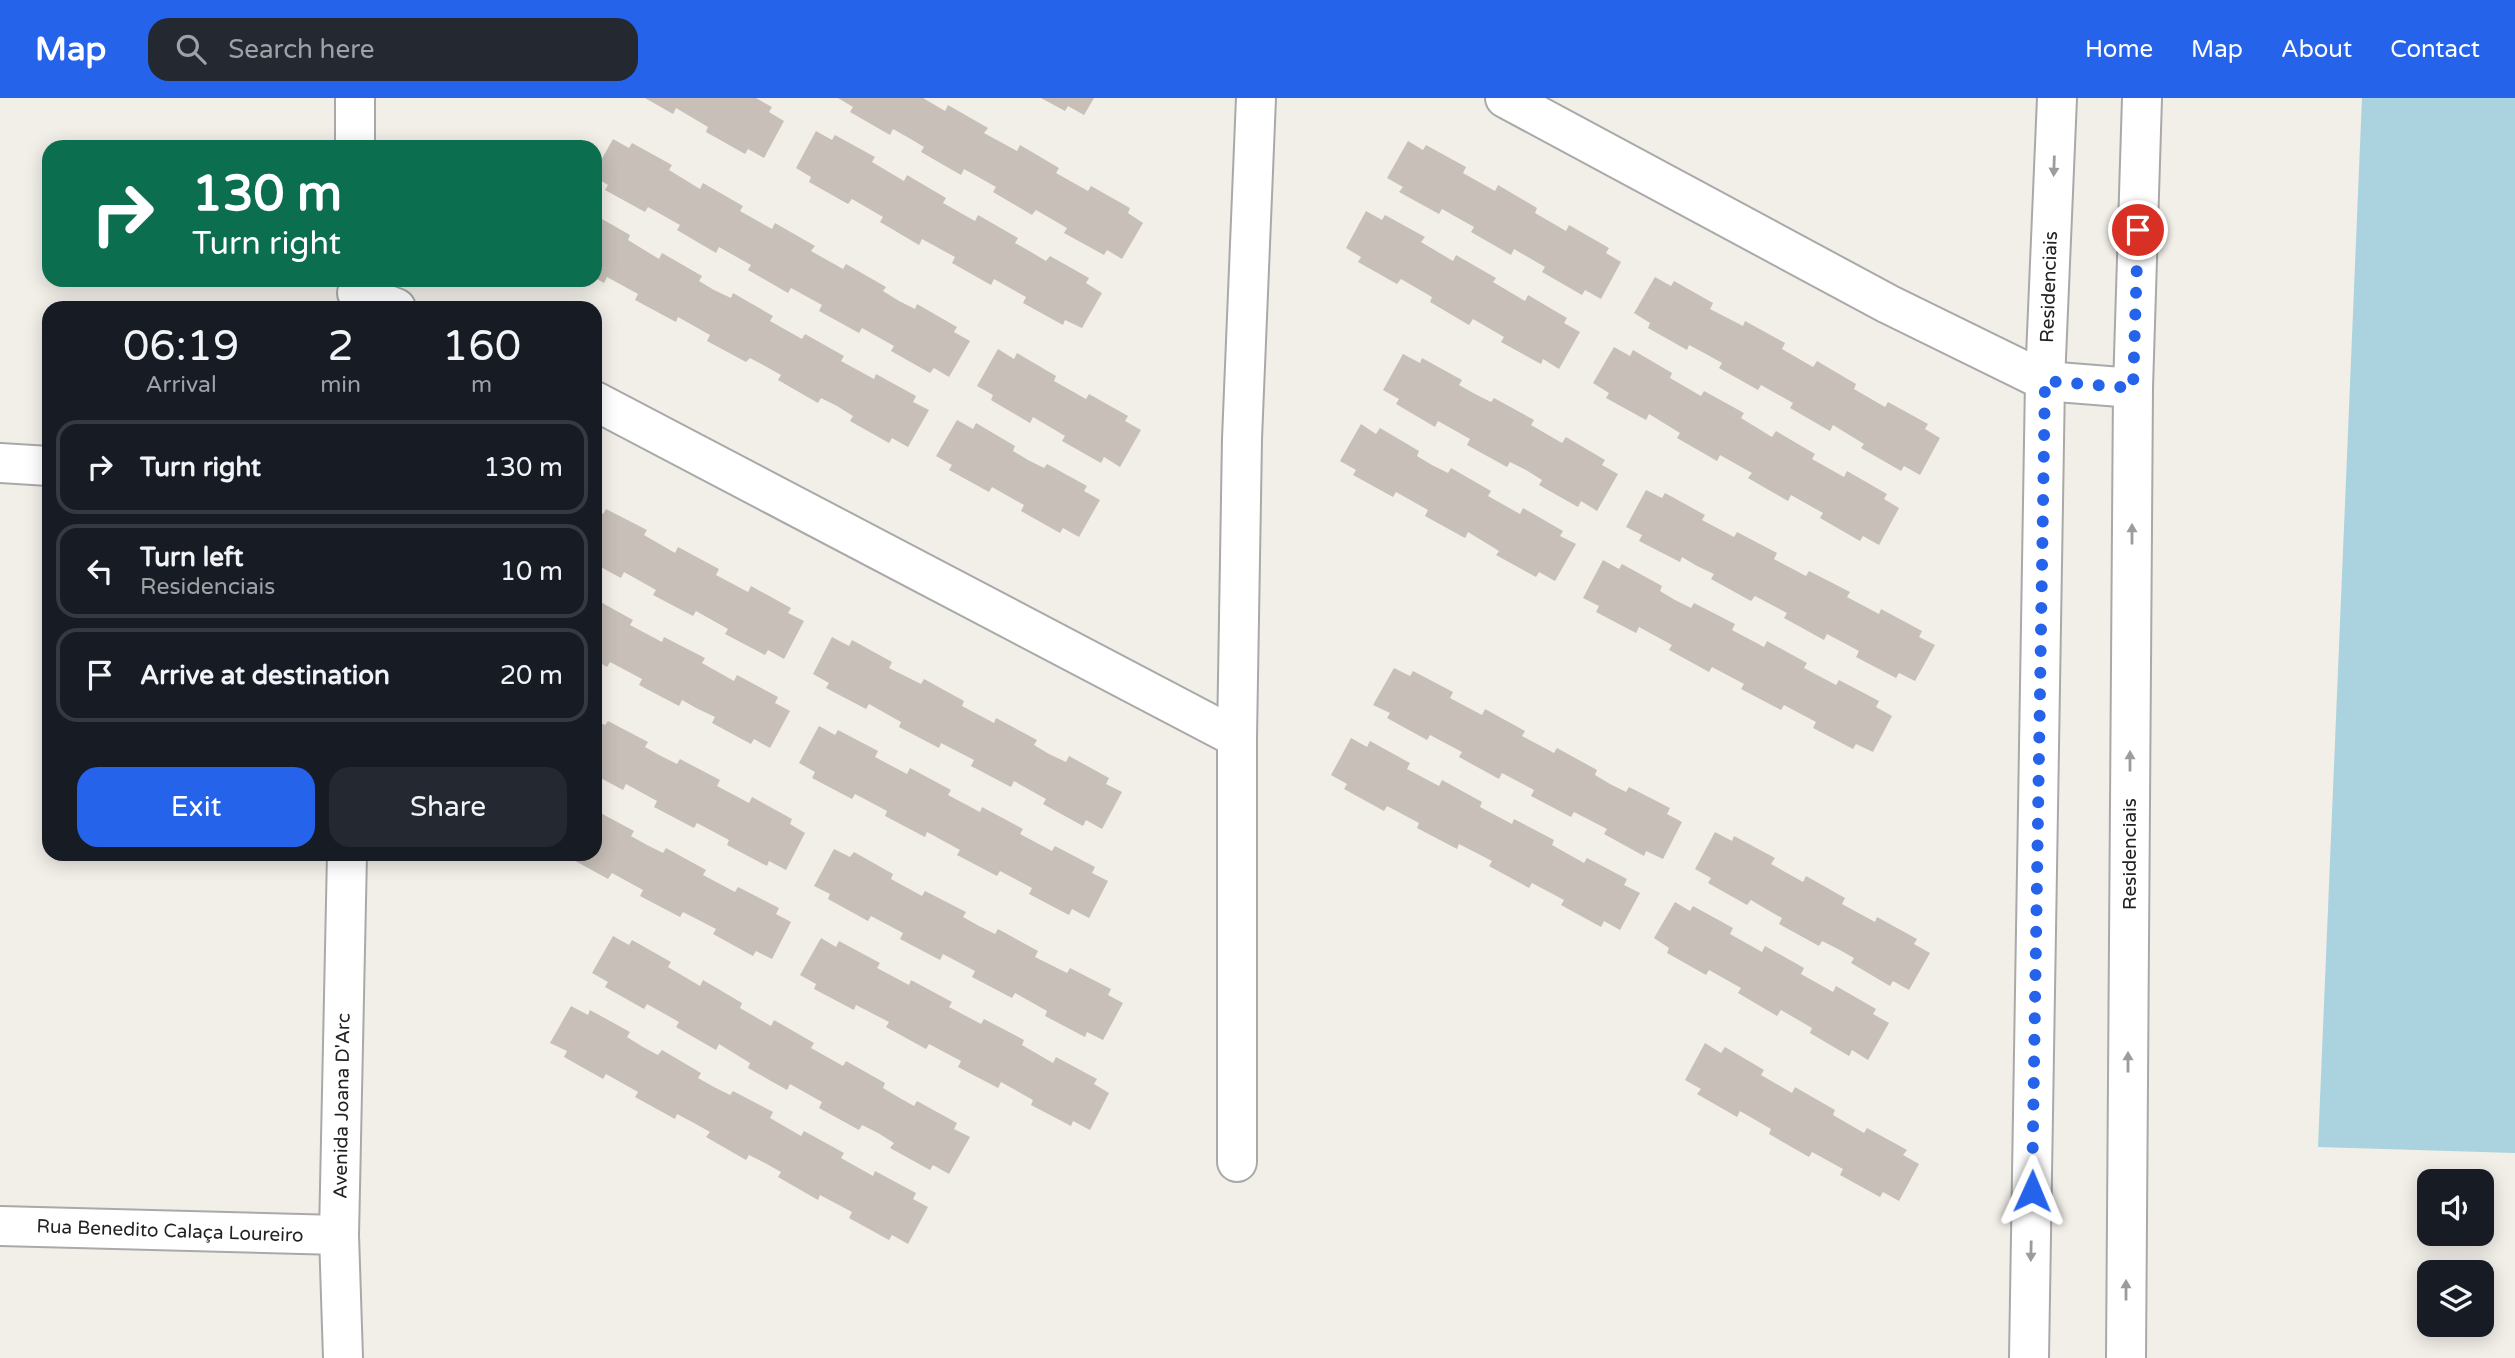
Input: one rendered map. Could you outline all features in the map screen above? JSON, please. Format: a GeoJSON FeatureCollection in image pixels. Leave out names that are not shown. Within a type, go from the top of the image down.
{"type":"FeatureCollection","features":[{"type":"Feature","properties":{"kind":"street"},"geometry":{"type":"LineString","coordinates":[[355,98],[355,140]]}},
{"type":"Feature","properties":{"kind":"street"},"geometry":{"type":"LineString","coordinates":[[1237,1162],[1237,738],[1242,439],[1256,98]]}},
{"type":"Feature","properties":{"kind":"street"},"geometry":{"type":"LineString","coordinates":[[1505,98],[1888,304],[2045,381],[2133,388]]}},
{"type":"Feature","properties":{"kind":"street","name":"Residenciais"},"geometry":{"type":"LineString","coordinates":[[2029,1358],[2045,381],[2057,98]]}},
{"type":"Feature","properties":{"kind":"street","name":"Residenciais"},"geometry":{"type":"LineString","coordinates":[[2126,1358],[2133,388],[2142,98]]}},
{"type":"Feature","properties":{"kind":"street"},"geometry":{"type":"LineString","coordinates":[[357,294],[376,301]]}},
{"type":"Feature","properties":{"kind":"street"},"geometry":{"type":"LineString","coordinates":[[602,405],[1237,738]]}},
{"type":"Feature","properties":{"kind":"street"},"geometry":{"type":"LineString","coordinates":[[0,463],[42,466]]}},
{"type":"Feature","properties":{"kind":"street","name":"Avenida Joana D'Arc"},"geometry":{"type":"LineString","coordinates":[[343,1358],[339,1235],[347,861]]}},
{"type":"Feature","properties":{"kind":"street","name":"Rua Benedito Calaça Loureiro"},"geometry":{"type":"LineString","coordinates":[[0,1226],[339,1235]]}},
{"type":"Feature","properties":{"kind":"water"},"geometry":{"type":"Polygon","coordinates":[[[2362,98],[2515,98],[2515,1153],[2318,1147],[2362,98]]]}},
{"type":"Feature","properties":{"kind":"building"},"geometry":{"type":"Polygon","coordinates":[[[645,98],[756,98],[772,107],[769,112],[784,121],[764,158],[748,149],[745,154],[706,132],[708,127],[676,108],[673,114],[645,98]]]}},
{"type":"Feature","properties":{"kind":"building"},"geometry":{"type":"Polygon","coordinates":[[[838,98],[923,98],[945,111],[948,105],[988,128],[984,133],[1017,151],[1020,145],[1059,168],[1056,173],[1088,191],[1091,186],[1130,208],[1128,213],[1143,223],[1122,259],[1107,250],[1104,255],[1064,233],[1067,228],[1036,210],[1032,215],[993,192],[996,187],[964,169],[961,175],[921,152],[924,147],[909,138],[893,129],[890,135],[850,112],[853,107],[838,98]]]}},
{"type":"Feature","properties":{"kind":"building"},"geometry":{"type":"Polygon","coordinates":[[[1041,98],[1094,98],[1084,115],[1068,106],[1065,111],[1041,98]]]}},
{"type":"Feature","properties":{"kind":"building"},"geometry":{"type":"Polygon","coordinates":[[[816,131],[832,140],[835,135],[875,157],[872,162],[904,181],[907,175],[946,198],[943,203],[975,221],[978,215],[1018,238],[1015,243],[1046,261],[1050,256],[1089,278],[1086,283],[1102,293],[1082,328],[1065,320],[1063,325],[1023,303],[1026,297],[994,279],[991,285],[952,263],[955,257],[922,239],[919,245],[880,222],[883,217],[852,199],[848,204],[809,182],[811,177],[796,168],[816,131]]]}},
{"type":"Feature","properties":{"kind":"building"},"geometry":{"type":"Polygon","coordinates":[[[613,139],[629,148],[632,143],[672,165],[669,170],[700,189],[703,183],[743,206],[740,211],[772,229],[775,223],[815,246],[811,251],[843,269],[846,264],[886,287],[883,291],[899,301],[915,309],[917,304],[957,327],[954,332],[970,341],[949,377],[934,368],[930,373],[891,351],[894,346],[862,328],[859,333],[819,311],[822,305],[791,288],[788,293],[748,270],[751,265],[719,247],[716,253],[677,230],[680,225],[648,207],[645,212],[605,190],[608,185],[602,181],[602,159],[613,139]]]}},
{"type":"Feature","properties":{"kind":"building"},"geometry":{"type":"Polygon","coordinates":[[[1408,141],[1423,150],[1426,145],[1466,167],[1463,173],[1495,191],[1498,185],[1537,208],[1535,213],[1566,231],[1569,225],[1609,248],[1606,253],[1621,262],[1601,299],[1585,290],[1582,295],[1542,272],[1545,267],[1514,249],[1511,255],[1471,232],[1474,227],[1442,209],[1439,214],[1399,192],[1403,187],[1387,178],[1408,141]]]}},
{"type":"Feature","properties":{"kind":"building"},"geometry":{"type":"Polygon","coordinates":[[[1366,211],[1382,220],[1385,215],[1425,237],[1421,242],[1453,261],[1456,255],[1496,278],[1493,282],[1525,301],[1528,295],[1567,318],[1564,323],[1580,332],[1559,369],[1543,359],[1541,364],[1501,342],[1504,337],[1473,319],[1469,325],[1430,302],[1432,297],[1401,279],[1397,284],[1358,262],[1361,257],[1346,248],[1366,211]]]}},
{"type":"Feature","properties":{"kind":"building"},"geometry":{"type":"Polygon","coordinates":[[[602,219],[630,235],[628,240],[659,259],[662,253],[702,276],[699,281],[714,290],[731,298],[733,293],[773,316],[770,321],[802,339],[805,334],[844,356],[841,361],[874,379],[876,374],[916,396],[913,402],[929,410],[908,447],[892,438],[889,443],[850,421],[853,416],[837,406],[821,398],[818,403],[778,380],[781,375],[765,366],[750,358],[746,362],[707,341],[710,335],[678,317],[676,322],[635,300],[638,294],[607,277],[604,283],[602,219]]]}},
{"type":"Feature","properties":{"kind":"building"},"geometry":{"type":"Polygon","coordinates":[[[1655,277],[1671,286],[1674,281],[1713,303],[1710,309],[1743,326],[1745,321],[1785,343],[1782,349],[1813,367],[1817,361],[1856,384],[1854,389],[1885,407],[1888,402],[1928,424],[1925,429],[1940,438],[1920,475],[1904,466],[1901,471],[1861,448],[1864,444],[1833,425],[1830,431],[1790,408],[1793,403],[1761,385],[1758,390],[1719,368],[1722,363],[1689,345],[1687,350],[1648,328],[1650,323],[1634,313],[1655,277]]]}},
{"type":"Feature","properties":{"kind":"building"},"geometry":{"type":"Polygon","coordinates":[[[1614,347],[1630,356],[1633,350],[1672,373],[1670,378],[1701,396],[1704,391],[1744,413],[1741,418],[1772,437],[1776,431],[1815,454],[1812,459],[1844,477],[1847,471],[1887,494],[1884,499],[1899,508],[1879,545],[1863,536],[1860,541],[1820,518],[1823,513],[1791,495],[1788,501],[1748,478],[1752,473],[1720,455],[1717,461],[1677,438],[1680,433],[1649,414],[1646,420],[1606,398],[1609,393],[1593,383],[1614,347]]]}},
{"type":"Feature","properties":{"kind":"building"},"geometry":{"type":"Polygon","coordinates":[[[998,349],[1014,359],[1017,353],[1056,376],[1054,381],[1086,399],[1089,394],[1128,416],[1125,421],[1141,430],[1120,467],[1104,457],[1101,463],[1062,441],[1065,436],[1033,417],[1030,423],[991,400],[993,395],[977,386],[998,349]]]}},
{"type":"Feature","properties":{"kind":"building"},"geometry":{"type":"Polygon","coordinates":[[[1403,354],[1420,363],[1422,358],[1462,380],[1459,385],[1475,394],[1491,402],[1494,398],[1534,420],[1531,425],[1562,443],[1566,437],[1605,460],[1602,465],[1618,474],[1597,511],[1581,501],[1578,507],[1539,485],[1542,480],[1526,470],[1510,462],[1507,467],[1467,445],[1470,439],[1438,421],[1435,427],[1396,404],[1399,399],[1383,390],[1403,354]]]}},
{"type":"Feature","properties":{"kind":"building"},"geometry":{"type":"Polygon","coordinates":[[[957,420],[973,429],[976,423],[1015,446],[1013,451],[1028,460],[1044,468],[1047,464],[1087,486],[1084,491],[1100,500],[1079,537],[1063,528],[1060,533],[1021,511],[1024,505],[992,487],[989,492],[949,470],[952,465],[936,456],[957,420]]]}},
{"type":"Feature","properties":{"kind":"building"},"geometry":{"type":"Polygon","coordinates":[[[1361,424],[1376,434],[1380,428],[1419,451],[1417,456],[1432,465],[1448,473],[1451,468],[1491,491],[1488,496],[1520,514],[1523,508],[1563,531],[1560,536],[1576,544],[1555,581],[1539,572],[1536,577],[1496,555],[1499,551],[1468,532],[1465,538],[1425,516],[1428,510],[1396,492],[1393,497],[1353,475],[1356,470],[1340,461],[1361,424]]]}},
{"type":"Feature","properties":{"kind":"building"},"geometry":{"type":"Polygon","coordinates":[[[1646,490],[1662,498],[1665,493],[1705,515],[1702,520],[1734,537],[1737,532],[1777,553],[1774,559],[1806,576],[1809,571],[1850,592],[1847,597],[1879,614],[1881,609],[1922,631],[1919,637],[1935,645],[1915,681],[1899,673],[1896,678],[1856,657],[1859,651],[1827,634],[1824,640],[1784,618],[1787,613],[1755,596],[1751,601],[1711,579],[1714,574],[1682,557],[1680,562],[1639,541],[1642,535],[1626,527],[1646,490]]]}},
{"type":"Feature","properties":{"kind":"building"},"geometry":{"type":"Polygon","coordinates":[[[606,509],[647,530],[644,535],[675,553],[678,547],[719,569],[716,575],[748,592],[751,586],[791,608],[788,613],[804,621],[784,659],[768,650],[765,655],[725,634],[728,629],[696,611],[693,616],[653,595],[656,590],[624,572],[621,578],[602,568],[602,513],[606,509]]]}},
{"type":"Feature","properties":{"kind":"building"},"geometry":{"type":"Polygon","coordinates":[[[1603,560],[1619,569],[1622,564],[1662,586],[1660,591],[1691,608],[1694,603],[1735,624],[1732,630],[1764,647],[1767,641],[1807,663],[1804,668],[1836,685],[1839,680],[1879,701],[1876,707],[1892,716],[1873,752],[1856,744],[1853,749],[1813,728],[1816,722],[1784,705],[1781,710],[1741,689],[1744,684],[1712,667],[1709,672],[1669,650],[1672,645],[1639,627],[1636,633],[1596,612],[1599,606],[1583,598],[1603,560]]]}},
{"type":"Feature","properties":{"kind":"building"},"geometry":{"type":"Polygon","coordinates":[[[602,603],[633,620],[630,625],[662,642],[664,637],[705,658],[702,663],[734,681],[737,675],[778,697],[775,703],[790,711],[770,748],[754,739],[751,744],[712,723],[715,717],[682,700],[679,706],[639,685],[642,679],[610,662],[607,667],[602,664],[602,603]]]}},
{"type":"Feature","properties":{"kind":"building"},"geometry":{"type":"Polygon","coordinates":[[[832,637],[849,646],[852,640],[892,662],[889,668],[921,684],[924,679],[964,701],[962,706],[994,723],[996,718],[1037,740],[1034,745],[1049,754],[1066,762],[1069,756],[1109,778],[1106,784],[1122,792],[1102,829],[1086,820],[1083,826],[1043,804],[1046,799],[1014,781],[1011,787],[971,766],[974,760],[941,743],[939,748],[899,727],[901,722],[869,704],[866,709],[826,688],[829,683],[813,674],[832,637]]]}},
{"type":"Feature","properties":{"kind":"building"},"geometry":{"type":"Polygon","coordinates":[[[1394,668],[1410,676],[1413,671],[1453,692],[1450,698],[1482,715],[1485,709],[1525,731],[1522,736],[1554,753],[1557,748],[1597,770],[1595,775],[1610,784],[1626,792],[1629,787],[1670,808],[1667,814],[1682,822],[1663,859],[1646,851],[1644,856],[1604,834],[1607,829],[1574,812],[1571,817],[1531,796],[1534,790],[1502,773],[1499,779],[1459,757],[1462,752],[1430,735],[1427,740],[1387,718],[1390,713],[1373,705],[1394,668]]]}},
{"type":"Feature","properties":{"kind":"building"},"geometry":{"type":"Polygon","coordinates":[[[608,721],[648,742],[645,747],[661,756],[677,764],[680,759],[720,780],[717,786],[749,803],[752,797],[792,819],[790,824],[805,833],[786,870],[769,861],[767,866],[727,845],[729,840],[697,823],[694,828],[654,807],[657,801],[626,784],[623,790],[602,779],[602,724],[605,725],[608,721]]]}},
{"type":"Feature","properties":{"kind":"building"},"geometry":{"type":"Polygon","coordinates":[[[819,726],[835,735],[838,730],[878,751],[875,757],[907,774],[910,768],[951,790],[948,795],[980,812],[982,807],[1023,829],[1020,834],[1052,851],[1055,846],[1095,867],[1092,873],[1108,881],[1089,918],[1072,909],[1069,915],[1029,894],[1032,888],[1000,871],[997,876],[957,855],[960,850],[927,832],[925,837],[885,816],[887,811],[855,794],[852,799],[812,778],[815,772],[799,763],[819,726]]]}},
{"type":"Feature","properties":{"kind":"building"},"geometry":{"type":"Polygon","coordinates":[[[1351,738],[1367,747],[1370,741],[1410,763],[1407,769],[1439,786],[1442,780],[1482,802],[1480,807],[1512,824],[1514,819],[1554,840],[1552,845],[1584,863],[1587,858],[1627,879],[1624,885],[1640,893],[1620,930],[1604,921],[1601,927],[1561,905],[1564,900],[1532,883],[1529,888],[1489,866],[1492,861],[1459,844],[1457,849],[1417,828],[1419,823],[1387,806],[1384,811],[1344,789],[1347,784],[1331,775],[1351,738]]]}},
{"type":"Feature","properties":{"kind":"building"},"geometry":{"type":"Polygon","coordinates":[[[602,814],[634,831],[631,836],[647,845],[663,853],[666,848],[706,870],[703,875],[735,892],[738,887],[779,908],[776,914],[791,922],[772,959],[756,951],[753,956],[713,934],[716,929],[683,912],[680,917],[640,896],[643,890],[612,873],[608,879],[575,861],[602,861],[602,814]]]}},
{"type":"Feature","properties":{"kind":"building"},"geometry":{"type":"Polygon","coordinates":[[[1715,832],[1732,841],[1734,836],[1775,858],[1771,864],[1803,882],[1806,876],[1845,898],[1842,904],[1875,922],[1877,917],[1917,939],[1914,944],[1930,953],[1909,990],[1893,981],[1890,986],[1851,963],[1854,958],[1822,941],[1819,946],[1779,924],[1782,918],[1751,900],[1747,905],[1708,883],[1711,878],[1695,869],[1715,832]]]}},
{"type":"Feature","properties":{"kind":"building"},"geometry":{"type":"Polygon","coordinates":[[[834,849],[850,857],[854,852],[893,874],[891,879],[922,896],[925,891],[966,912],[963,917],[979,926],[995,934],[998,929],[1038,951],[1035,957],[1067,973],[1070,968],[1111,989],[1108,995],[1123,1003],[1103,1040],[1087,1032],[1085,1037],[1045,1016],[1047,1011],[1015,993],[1012,998],[972,977],[975,971],[943,954],[940,960],[900,939],[903,933],[871,916],[868,921],[828,899],[830,894],[814,886],[834,849]]]}},
{"type":"Feature","properties":{"kind":"building"},"geometry":{"type":"Polygon","coordinates":[[[1675,902],[1690,911],[1693,906],[1733,928],[1730,934],[1762,952],[1765,946],[1804,968],[1801,974],[1833,992],[1836,986],[1876,1009],[1873,1014],[1889,1023],[1868,1060],[1852,1050],[1849,1056],[1810,1033],[1812,1028],[1781,1010],[1777,1016],[1738,993],[1741,988],[1709,970],[1706,975],[1667,953],[1669,948],[1654,938],[1675,902]]]}},
{"type":"Feature","properties":{"kind":"building"},"geometry":{"type":"Polygon","coordinates":[[[613,936],[629,945],[632,940],[671,962],[668,967],[700,986],[703,980],[742,1003],[740,1008],[771,1026],[774,1020],[814,1043],[811,1048],[843,1066],[846,1061],[885,1083],[883,1088],[914,1106],[917,1101],[957,1123],[954,1129],[970,1137],[949,1174],[933,1165],[930,1170],[890,1148],[894,1143],[878,1133],[862,1125],[859,1130],[819,1108],[822,1102],[790,1084],[787,1090],[748,1068],[750,1063],[719,1044],[716,1050],[676,1027],[679,1022],[647,1004],[644,1009],[605,987],[608,982],[592,973],[613,936]]]}},
{"type":"Feature","properties":{"kind":"building"},"geometry":{"type":"Polygon","coordinates":[[[821,938],[836,947],[839,941],[880,963],[877,968],[909,985],[911,980],[952,1002],[949,1007],[981,1024],[984,1019],[1024,1040],[1022,1045],[1053,1063],[1056,1057],[1097,1079],[1094,1084],[1109,1093],[1090,1130],[1073,1121],[1071,1126],[1031,1105],[1033,1100],[1001,1082],[998,1088],[958,1067],[961,1061],[929,1044],[926,1049],[886,1027],[889,1022],[856,1005],[854,1010],[814,989],[816,984],[800,975],[821,938]]]}},
{"type":"Feature","properties":{"kind":"building"},"geometry":{"type":"Polygon","coordinates":[[[571,1006],[588,1015],[590,1010],[630,1032],[627,1037],[643,1047],[658,1055],[662,1050],[701,1073],[698,1078],[714,1087],[730,1095],[733,1091],[773,1112],[770,1118],[801,1136],[804,1131],[844,1153],[841,1158],[873,1176],[875,1171],[916,1193],[913,1199],[928,1207],[908,1244],[892,1235],[889,1240],[849,1218],[852,1212],[820,1195],[818,1200],[778,1177],[781,1172],[749,1155],[746,1160],[706,1137],[710,1132],[677,1114],[675,1119],[635,1097],[638,1092],[606,1074],[603,1079],[564,1057],[567,1051],[550,1043],[571,1006]]]}},
{"type":"Feature","properties":{"kind":"building"},"geometry":{"type":"Polygon","coordinates":[[[1705,1043],[1721,1053],[1725,1047],[1764,1070],[1761,1075],[1792,1093],[1795,1087],[1835,1110],[1833,1115],[1864,1133],[1867,1128],[1907,1150],[1903,1155],[1919,1164],[1899,1201],[1883,1192],[1880,1197],[1840,1175],[1843,1169],[1812,1152],[1809,1157],[1769,1134],[1771,1129],[1740,1111],[1737,1117],[1697,1094],[1701,1089],[1685,1080],[1705,1043]]]}},
{"type":"Feature","properties":{"kind":"route"},"geometry":{"type":"LineString","coordinates":[[2032,1191],[2045,381],[2133,388],[2138,230]]}}]}
